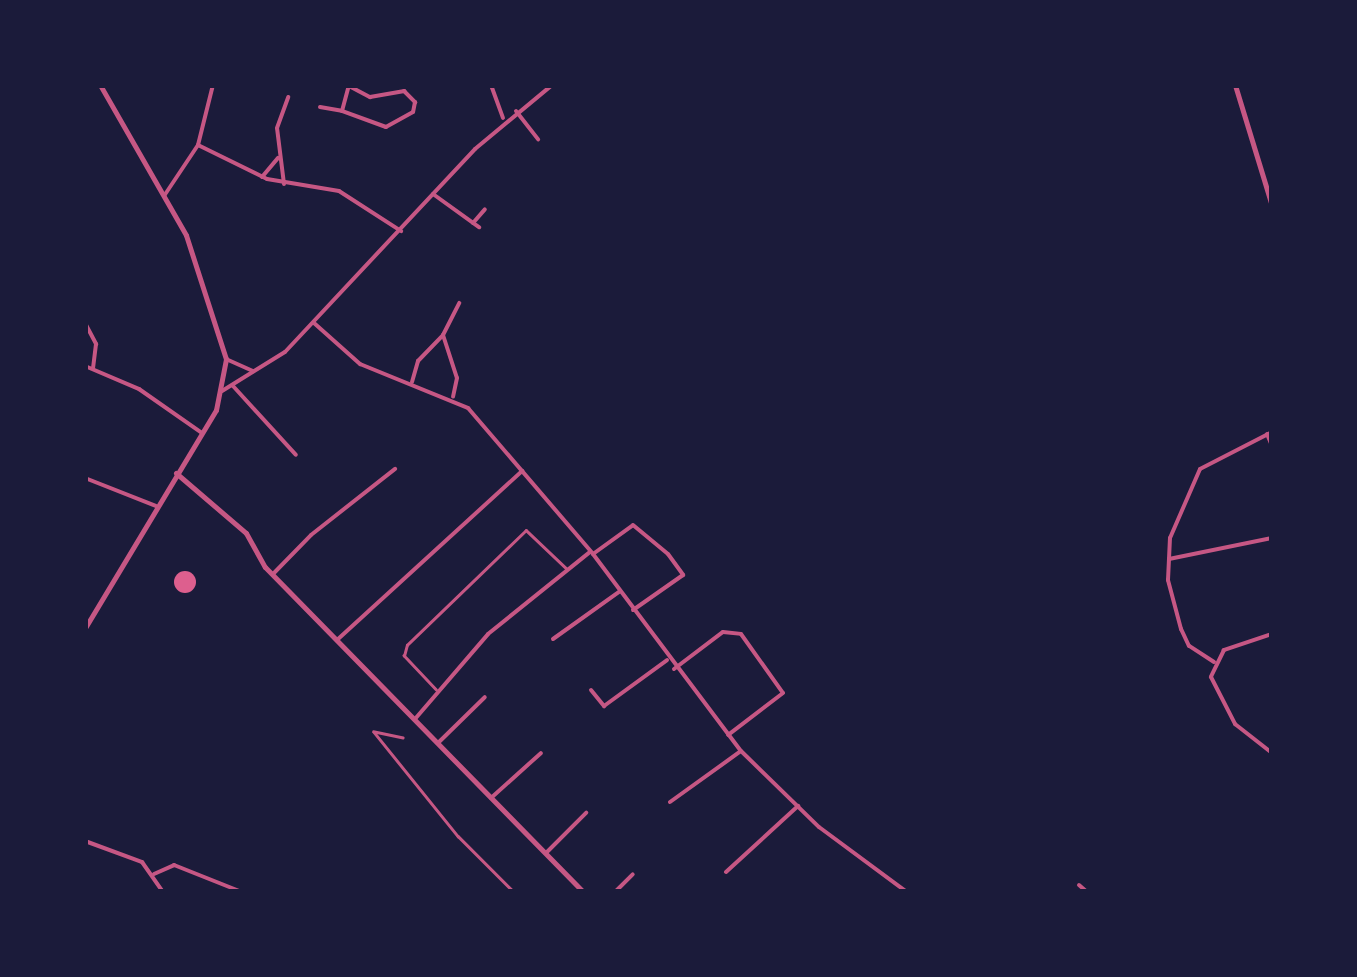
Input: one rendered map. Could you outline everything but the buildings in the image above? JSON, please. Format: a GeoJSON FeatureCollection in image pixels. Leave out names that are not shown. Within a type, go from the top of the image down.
{"type":"FeatureCollection","features":[{"type":"Feature","properties":{"kind":"street"},"geometry":{"type":"LineString","coordinates":[[85,628],[202,434],[222,391],[226,359],[197,263],[164,196],[100,85]]}},
{"type":"Feature","properties":{"kind":"street"},"geometry":{"type":"LineString","coordinates":[[164,196],[198,145],[214,85]]}},
{"type":"Feature","properties":{"kind":"street"},"geometry":{"type":"LineString","coordinates":[[491,85],[504,120]]}},
{"type":"Feature","properties":{"kind":"street"},"geometry":{"type":"LineString","coordinates":[[222,391],[314,323],[504,120],[552,85]]}},
{"type":"Feature","properties":{"kind":"street"},"geometry":{"type":"LineString","coordinates":[[1236,85],[1272,206]]}},
{"type":"Feature","properties":{"kind":"street"},"geometry":{"type":"LineString","coordinates":[[320,107],[386,128],[414,112],[415,102],[404,91],[370,97],[349,86],[342,111]]}},
{"type":"Feature","properties":{"kind":"street"},"geometry":{"type":"LineString","coordinates":[[284,184],[277,128],[288,97]]}},
{"type":"Feature","properties":{"kind":"street"},"geometry":{"type":"LineString","coordinates":[[516,111],[538,139]]}},
{"type":"Feature","properties":{"kind":"street"},"geometry":{"type":"LineString","coordinates":[[198,145],[284,184],[338,191],[401,232]]}},
{"type":"Feature","properties":{"kind":"street"},"geometry":{"type":"LineString","coordinates":[[262,176],[278,158]]}},
{"type":"Feature","properties":{"kind":"street"},"geometry":{"type":"LineString","coordinates":[[433,194],[476,225],[484,209]]}},
{"type":"Feature","properties":{"kind":"street"},"geometry":{"type":"LineString","coordinates":[[412,382],[418,362],[443,334],[459,303]]}},
{"type":"Feature","properties":{"kind":"street"},"geometry":{"type":"LineString","coordinates":[[85,323],[96,344],[93,368]]}},
{"type":"Feature","properties":{"kind":"street"},"geometry":{"type":"LineString","coordinates":[[314,323],[360,364],[453,398],[523,470],[592,553],[674,670],[741,751],[798,806],[906,892]]}},
{"type":"Feature","properties":{"kind":"street"},"geometry":{"type":"LineString","coordinates":[[443,334],[458,378],[453,398]]}},
{"type":"Feature","properties":{"kind":"street"},"geometry":{"type":"LineString","coordinates":[[226,359],[253,371]]}},
{"type":"Feature","properties":{"kind":"street"},"geometry":{"type":"LineString","coordinates":[[85,366],[138,389],[202,434]]}},
{"type":"Feature","properties":{"kind":"street"},"geometry":{"type":"LineString","coordinates":[[232,386],[296,455]]}},
{"type":"Feature","properties":{"kind":"street"},"geometry":{"type":"LineString","coordinates":[[1214,662],[1185,638],[1169,590],[1168,559],[1195,475],[1270,433],[1272,446]]}},
{"type":"Feature","properties":{"kind":"street"},"geometry":{"type":"LineString","coordinates":[[273,574],[311,534],[395,469]]}},
{"type":"Feature","properties":{"kind":"street"},"geometry":{"type":"LineString","coordinates":[[338,640],[523,470]]}},
{"type":"Feature","properties":{"kind":"street"},"geometry":{"type":"LineString","coordinates":[[176,472],[246,533],[273,574],[583,892]]}},
{"type":"Feature","properties":{"kind":"street"},"geometry":{"type":"LineString","coordinates":[[85,478],[156,506]]}},
{"type":"Feature","properties":{"kind":"street"},"geometry":{"type":"LineString","coordinates":[[415,719],[488,634],[568,570],[633,525],[668,554],[683,575],[632,610]]}},
{"type":"Feature","properties":{"kind":"street"},"geometry":{"type":"LineString","coordinates":[[1168,559],[1272,538]]}},
{"type":"Feature","properties":{"kind":"street"},"geometry":{"type":"LineString","coordinates":[[553,639],[620,592]]}},
{"type":"Feature","properties":{"kind":"street"},"geometry":{"type":"LineString","coordinates":[[85,615],[98,610]]}},
{"type":"Feature","properties":{"kind":"street"},"geometry":{"type":"LineString","coordinates":[[674,670],[723,632],[741,634],[782,693],[728,735]]}},
{"type":"Feature","properties":{"kind":"street"},"geometry":{"type":"LineString","coordinates":[[1272,634],[1224,650],[1214,662],[1211,677],[1223,706],[1243,733],[1272,753]]}},
{"type":"Feature","properties":{"kind":"street"},"geometry":{"type":"LineString","coordinates":[[591,690],[604,706],[667,660]]}},
{"type":"Feature","properties":{"kind":"street"},"geometry":{"type":"LineString","coordinates":[[439,742],[485,697]]}},
{"type":"Feature","properties":{"kind":"street"},"geometry":{"type":"LineString","coordinates":[[670,802],[741,751]]}},
{"type":"Feature","properties":{"kind":"street"},"geometry":{"type":"LineString","coordinates":[[491,798],[542,753]]}},
{"type":"Feature","properties":{"kind":"street"},"geometry":{"type":"LineString","coordinates":[[726,872],[798,806]]}},
{"type":"Feature","properties":{"kind":"street"},"geometry":{"type":"LineString","coordinates":[[546,854],[586,813]]}},
{"type":"Feature","properties":{"kind":"street"},"geometry":{"type":"LineString","coordinates":[[85,841],[142,862],[163,892]]}},
{"type":"Feature","properties":{"kind":"street"},"geometry":{"type":"LineString","coordinates":[[154,874],[174,865],[242,892]]}},
{"type":"Feature","properties":{"kind":"street"},"geometry":{"type":"LineString","coordinates":[[615,892],[633,874]]}},
{"type":"Feature","properties":{"kind":"street"},"geometry":{"type":"LineString","coordinates":[[1079,885],[1087,892]]}},
{"type":"Feature","properties":{"kind":"lane"},"geometry":{"type":"LineString","coordinates":[[436,690],[404,656],[406,645],[526,530],[568,570]]}},
{"type":"Feature","properties":{"kind":"lane"},"geometry":{"type":"LineString","coordinates":[[403,738],[374,732],[458,836],[514,892]]}}]}
